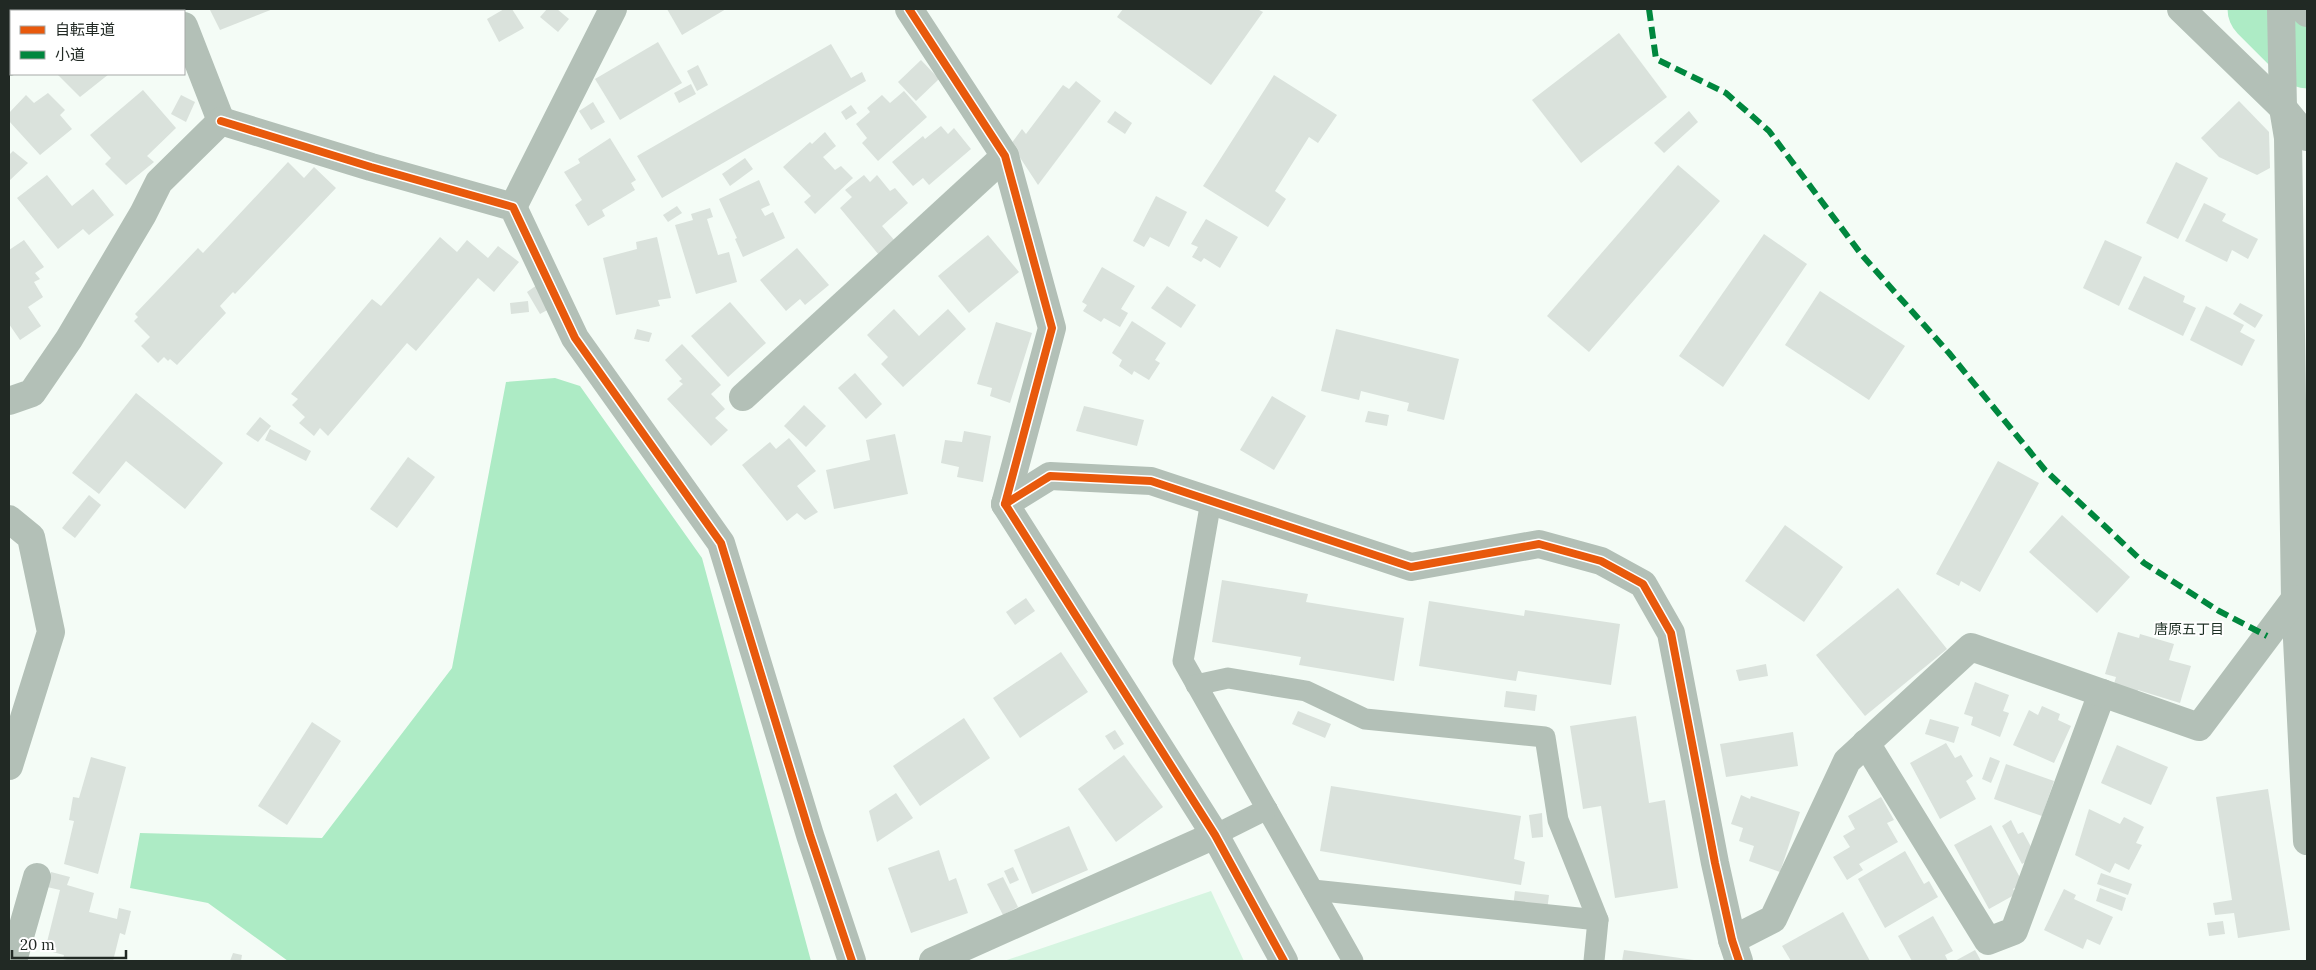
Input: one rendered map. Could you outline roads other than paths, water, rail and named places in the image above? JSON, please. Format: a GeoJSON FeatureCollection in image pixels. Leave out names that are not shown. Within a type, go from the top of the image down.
{"type":"FeatureCollection","features":[{"type":"Feature","properties":{"kind":"street"},"geometry":{"type":"LineString","coordinates":[[513,207],[613,9]]}},
{"type":"Feature","properties":{"kind":"street"},"geometry":{"type":"LineString","coordinates":[[909,9],[1005,156],[1052,328],[1005,504],[1215,835],[1284,961]]}},
{"type":"Feature","properties":{"kind":"street"},"geometry":{"type":"LineString","coordinates":[[2181,9],[2282,108],[2307,137]]}},
{"type":"Feature","properties":{"kind":"street"},"geometry":{"type":"LineString","coordinates":[[2281,9],[2282,108],[2288,138],[2307,841]]}},
{"type":"Feature","properties":{"kind":"street"},"geometry":{"type":"LineString","coordinates":[[2303,9],[2307,13]]}},
{"type":"Feature","properties":{"kind":"street"},"geometry":{"type":"LineString","coordinates":[[185,29],[221,121]]}},
{"type":"Feature","properties":{"kind":"street"},"geometry":{"type":"LineString","coordinates":[[221,121],[371,168],[513,207],[575,338],[721,543],[810,835],[852,961]]}},
{"type":"Feature","properties":{"kind":"street"},"geometry":{"type":"LineString","coordinates":[[9,402],[32,393],[69,339],[159,182],[221,121]]}},
{"type":"Feature","properties":{"kind":"street"},"geometry":{"type":"LineString","coordinates":[[744,397],[1005,156]]}},
{"type":"Feature","properties":{"kind":"street"},"geometry":{"type":"LineString","coordinates":[[1005,504],[1050,476],[1150,481],[1411,567],[1539,544],[1601,561],[1643,584],[1670,634],[1714,863],[1735,951],[1773,920],[1847,761],[1971,647],[2199,727],[2301,602]]}},
{"type":"Feature","properties":{"kind":"street"},"geometry":{"type":"LineString","coordinates":[[9,519],[31,537],[51,632],[9,766]]}},
{"type":"Feature","properties":{"kind":"street"},"geometry":{"type":"LineString","coordinates":[[1866,743],[1988,941],[2014,931],[2102,693]]}},
{"type":"Feature","properties":{"kind":"street"},"geometry":{"type":"LineString","coordinates":[[933,961],[1215,835]]}},
{"type":"Feature","properties":{"kind":"street"},"geometry":{"type":"LineString","coordinates":[[13,961],[37,877]]}},
{"type":"Feature","properties":{"kind":"lane"},"geometry":{"type":"LineString","coordinates":[[1211,501],[1183,662],[1353,961]]}},
{"type":"Feature","properties":{"kind":"lane"},"geometry":{"type":"LineString","coordinates":[[1196,685],[1228,678],[1306,690],[1366,719],[1545,737],[1558,820],[1598,920],[1594,961]]}},
{"type":"Feature","properties":{"kind":"lane"},"geometry":{"type":"LineString","coordinates":[[1215,835],[1267,809]]}},
{"type":"Feature","properties":{"kind":"lane"},"geometry":{"type":"LineString","coordinates":[[1313,890],[1598,920]]}},
{"type":"Feature","properties":{"kind":"waterway"},"geometry":{"type":"LineString","coordinates":[[2262,9],[2307,54]]}},
{"type":"Feature","properties":{"kind":"district","name":"唐原五丁目"},"geometry":{"type":"Point","coordinates":[2189,629]}}]}
